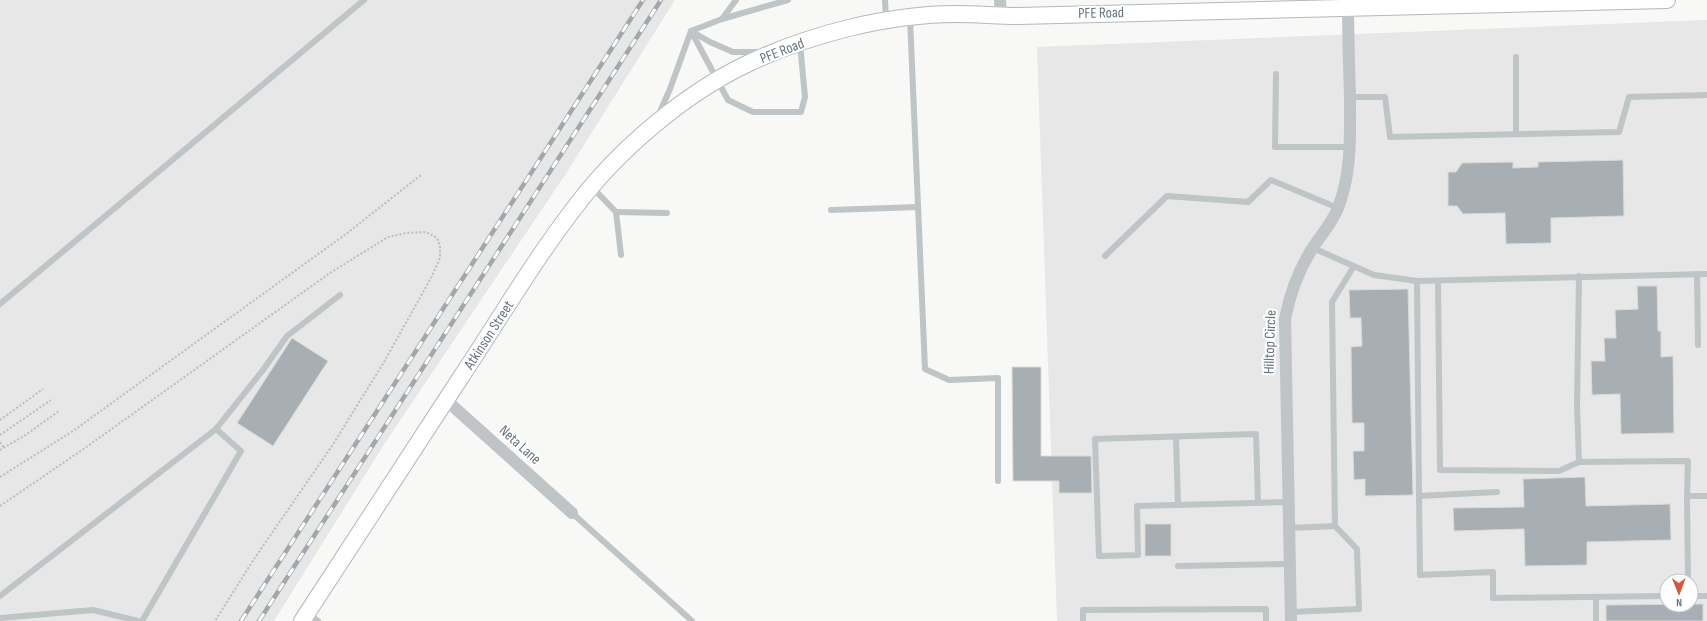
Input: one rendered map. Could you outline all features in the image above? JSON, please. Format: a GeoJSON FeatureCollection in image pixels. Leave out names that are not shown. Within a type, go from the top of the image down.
{"type":"FeatureCollection","features":[{"type":"Feature","properties":{"kind":"main road","name":"PFE Road"},"geometry":{"type":"LineString","coordinates":[[716,81],[748,64],[776,52],[834,32],[886,20],[956,14],[1001,8],[1667,0]]}},
{"type":"Feature","properties":{"kind":"main road","name":"Atkinson Street"},"geometry":{"type":"LineString","coordinates":[[309,618],[446,400],[576,206],[628,148],[653,126],[716,81]]}},
{"type":"Feature","properties":{"kind":"street","name":"Hilltop Circle"},"geometry":{"type":"LineString","coordinates":[[1290,616],[1285,319],[1289,298],[1299,272],[1338,208],[1347,177],[1350,147],[1348,3]]}},
{"type":"Feature","properties":{"kind":"street","name":"Neta Lane"},"geometry":{"type":"LineString","coordinates":[[446,400],[572,513]]}},
{"type":"Feature","properties":{"kind":"lane"},"geometry":{"type":"LineString","coordinates":[[0,304],[364,0]]}},
{"type":"Feature","properties":{"kind":"lane"},"geometry":{"type":"LineString","coordinates":[[722,20],[736,0]]}},
{"type":"Feature","properties":{"kind":"lane"},"geometry":{"type":"LineString","coordinates":[[691,31],[788,0]]}},
{"type":"Feature","properties":{"kind":"lane"},"geometry":{"type":"LineString","coordinates":[[885,0],[886,20]]}},
{"type":"Feature","properties":{"kind":"lane"},"geometry":{"type":"LineString","coordinates":[[910,17],[925,369],[949,380],[998,378],[998,481]]}},
{"type":"Feature","properties":{"kind":"lane"},"geometry":{"type":"LineString","coordinates":[[691,31],[732,52],[776,52]]}},
{"type":"Feature","properties":{"kind":"lane"},"geometry":{"type":"LineString","coordinates":[[691,31],[716,81],[728,100],[753,112],[801,112],[805,97],[800,43]]}},
{"type":"Feature","properties":{"kind":"lane"},"geometry":{"type":"LineString","coordinates":[[653,126],[670,89],[691,31]]}},
{"type":"Feature","properties":{"kind":"lane"},"geometry":{"type":"LineString","coordinates":[[1516,58],[1516,134]]}},
{"type":"Feature","properties":{"kind":"lane"},"geometry":{"type":"LineString","coordinates":[[1276,74],[1275,147],[1350,147]]}},
{"type":"Feature","properties":{"kind":"lane"},"geometry":{"type":"LineString","coordinates":[[1350,97],[1385,97],[1390,137],[1619,132],[1629,97],[1707,95]]}},
{"type":"Feature","properties":{"kind":"lane"},"geometry":{"type":"LineString","coordinates":[[1105,256],[1167,196],[1248,202],[1271,180],[1338,208]]}},
{"type":"Feature","properties":{"kind":"lane"},"geometry":{"type":"LineString","coordinates":[[592,187],[616,212],[621,255]]}},
{"type":"Feature","properties":{"kind":"lane"},"geometry":{"type":"LineString","coordinates":[[831,210],[918,207]]}},
{"type":"Feature","properties":{"kind":"lane"},"geometry":{"type":"LineString","coordinates":[[616,212],[667,213]]}},
{"type":"Feature","properties":{"kind":"lane"},"geometry":{"type":"LineString","coordinates":[[1313,248],[1374,275],[1417,281],[1438,282],[1579,276],[1707,274]]}},
{"type":"Feature","properties":{"kind":"lane"},"geometry":{"type":"LineString","coordinates":[[1290,616],[1360,609],[1357,549],[1335,526],[1332,302],[1354,266]]}},
{"type":"Feature","properties":{"kind":"lane"},"geometry":{"type":"LineString","coordinates":[[1697,274],[1698,345]]}},
{"type":"Feature","properties":{"kind":"lane"},"geometry":{"type":"LineString","coordinates":[[1579,276],[1577,406],[1579,462]]}},
{"type":"Feature","properties":{"kind":"lane"},"geometry":{"type":"LineString","coordinates":[[1417,281],[1420,575],[1493,572],[1493,598],[1659,596]]}},
{"type":"Feature","properties":{"kind":"lane"},"geometry":{"type":"LineString","coordinates":[[1438,282],[1440,470],[1559,471],[1579,462],[1688,461],[1688,573]]}},
{"type":"Feature","properties":{"kind":"lane"},"geometry":{"type":"LineString","coordinates":[[0,596],[216,429],[263,370],[287,336],[340,295]]}},
{"type":"Feature","properties":{"kind":"lane"},"geometry":{"type":"LineString","coordinates":[[142,621],[241,451],[216,429]]}},
{"type":"Feature","properties":{"kind":"lane"},"geometry":{"type":"LineString","coordinates":[[1258,503],[1256,434],[1095,439],[1099,556],[1138,555],[1137,506],[1258,503],[1288,502]]}},
{"type":"Feature","properties":{"kind":"lane"},"geometry":{"type":"LineString","coordinates":[[1176,437],[1178,505]]}},
{"type":"Feature","properties":{"kind":"lane"},"geometry":{"type":"LineString","coordinates":[[1419,496],[1497,492]]}},
{"type":"Feature","properties":{"kind":"lane"},"geometry":{"type":"LineString","coordinates":[[1688,496],[1707,496]]}},
{"type":"Feature","properties":{"kind":"lane"},"geometry":{"type":"LineString","coordinates":[[572,513],[692,621]]}},
{"type":"Feature","properties":{"kind":"lane"},"geometry":{"type":"LineString","coordinates":[[1288,528],[1335,526]]}},
{"type":"Feature","properties":{"kind":"lane"},"geometry":{"type":"LineString","coordinates":[[1178,566],[1289,564]]}},
{"type":"Feature","properties":{"kind":"lane"},"geometry":{"type":"LineString","coordinates":[[1596,597],[1596,621]]}},
{"type":"Feature","properties":{"kind":"lane"},"geometry":{"type":"LineString","coordinates":[[0,618],[93,610],[138,621]]}},
{"type":"Feature","properties":{"kind":"lane"},"geometry":{"type":"LineString","coordinates":[[1083,621],[1083,610],[1266,610],[1266,621]]}},
{"type":"Feature","properties":{"kind":"path"},"geometry":{"type":"LineString","coordinates":[[0,477],[73,431],[346,234],[421,175]]}},
{"type":"Feature","properties":{"kind":"path"},"geometry":{"type":"LineString","coordinates":[[0,506],[86,448],[330,273],[388,238],[406,233],[426,232],[437,238],[440,246],[440,258],[431,278],[384,362],[332,446],[254,559],[214,621]]}},
{"type":"Feature","properties":{"kind":"path"},"geometry":{"type":"LineString","coordinates":[[0,420],[43,389]]}},
{"type":"Feature","properties":{"kind":"path"},"geometry":{"type":"LineString","coordinates":[[0,435],[51,400]]}},
{"type":"Feature","properties":{"kind":"path"},"geometry":{"type":"LineString","coordinates":[[0,450],[24,436],[59,411]]}},
{"type":"Feature","properties":{"kind":"path"},"geometry":{"type":"LineString","coordinates":[[0,442],[4,448]]}},
{"type":"Feature","properties":{"kind":"shaded area"},"geometry":{"type":"Polygon","coordinates":[[[0,0],[675,0],[567,172],[385,443],[274,621],[0,621],[0,0]]]}},
{"type":"Feature","properties":{"kind":"shaded area"},"geometry":{"type":"Polygon","coordinates":[[[1707,20],[1707,621],[1057,621],[1037,47],[1707,20]]]}},
{"type":"Feature","properties":{"kind":"building"},"geometry":{"type":"Polygon","coordinates":[[[1623,160],[1624,216],[1551,218],[1551,243],[1506,244],[1505,213],[1463,214],[1457,206],[1448,206],[1448,172],[1456,172],[1462,163],[1513,162],[1513,168],[1538,167],[1538,162],[1623,160]]]}},
{"type":"Feature","properties":{"kind":"building"},"geometry":{"type":"Polygon","coordinates":[[[1637,286],[1657,286],[1658,331],[1661,331],[1661,357],[1673,356],[1674,433],[1621,434],[1620,394],[1592,395],[1591,361],[1605,361],[1604,338],[1616,338],[1615,310],[1638,309],[1637,286]]]}},
{"type":"Feature","properties":{"kind":"building"},"geometry":{"type":"Polygon","coordinates":[[[1408,289],[1413,495],[1365,496],[1365,479],[1354,480],[1353,451],[1364,451],[1364,423],[1352,423],[1351,347],[1362,346],[1361,318],[1350,318],[1349,290],[1408,289]]]}},
{"type":"Feature","properties":{"kind":"building"},"geometry":{"type":"Polygon","coordinates":[[[292,338],[328,361],[273,446],[237,423],[292,338]]]}},
{"type":"Feature","properties":{"kind":"building"},"geometry":{"type":"Polygon","coordinates":[[[1012,367],[1041,367],[1041,456],[1091,456],[1092,493],[1059,493],[1059,481],[1013,481],[1012,367]]]}},
{"type":"Feature","properties":{"kind":"building"},"geometry":{"type":"Polygon","coordinates":[[[1585,477],[1586,506],[1670,504],[1671,540],[1587,542],[1587,565],[1525,566],[1524,529],[1454,531],[1453,508],[1524,507],[1523,479],[1585,477]]]}},
{"type":"Feature","properties":{"kind":"building"},"geometry":{"type":"Polygon","coordinates":[[[1145,524],[1171,524],[1171,556],[1145,556],[1145,524]]]}},
{"type":"Feature","properties":{"kind":"building"},"geometry":{"type":"Polygon","coordinates":[[[1659,604],[1659,613],[1699,613],[1699,604],[1703,604],[1703,621],[1606,621],[1606,605],[1659,604]]]}},
{"type":"Feature","properties":{"kind":"railway"},"geometry":{"type":"LineString","coordinates":[[241,621],[643,0]]}},
{"type":"Feature","properties":{"kind":"railway"},"geometry":{"type":"LineString","coordinates":[[259,621],[661,0]]}}]}
